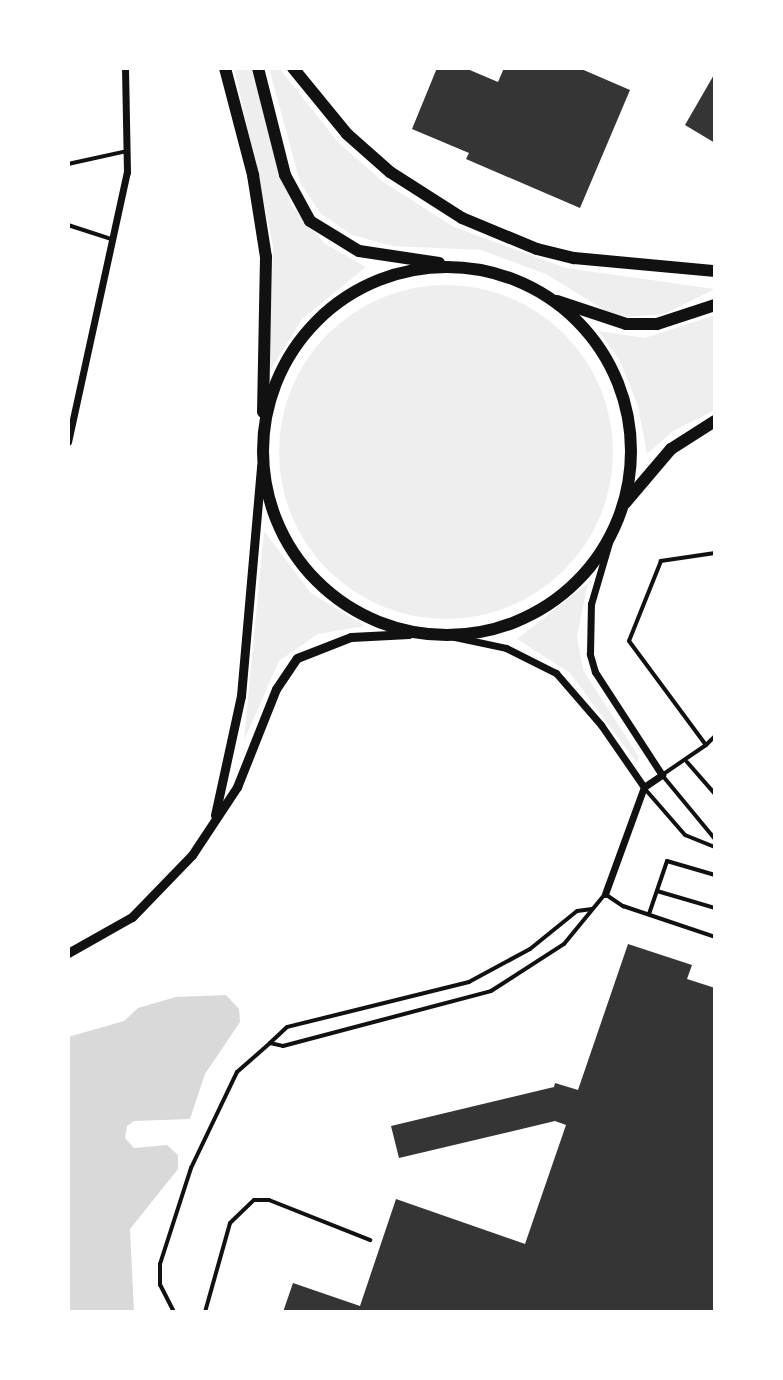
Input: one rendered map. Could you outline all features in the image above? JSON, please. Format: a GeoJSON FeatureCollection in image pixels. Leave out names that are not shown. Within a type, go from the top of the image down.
{"type":"FeatureCollection","features":[{"type":"Feature","properties":{"kind":"main road"},"geometry":{"type":"LineString","coordinates":[[225,68],[253,175],[266,257],[261,466],[273,510],[298,561],[338,600],[409,634],[450,636],[491,630],[537,610],[565,592],[610,539],[625,503],[630,464],[623,399],[598,346],[550,298]]}},
{"type":"Feature","properties":{"kind":"main road"},"geometry":{"type":"LineString","coordinates":[[258,68],[285,175],[310,221],[359,251],[503,275],[550,298],[626,324],[666,322],[715,305]]}},
{"type":"Feature","properties":{"kind":"main road"},"geometry":{"type":"LineString","coordinates":[[293,68],[347,134],[390,172],[462,218],[537,249],[574,258],[715,271]]}},
{"type":"Feature","properties":{"kind":"main road"},"geometry":{"type":"LineString","coordinates":[[263,423],[281,375],[320,319],[370,284],[413,270],[454,267]]}},
{"type":"Feature","properties":{"kind":"main road"},"geometry":{"type":"LineString","coordinates":[[625,503],[671,449],[715,421]]}},
{"type":"Feature","properties":{"kind":"street"},"geometry":{"type":"LineString","coordinates":[[68,442],[114,240],[127,151],[125,68]]}},
{"type":"Feature","properties":{"kind":"street"},"geometry":{"type":"LineString","coordinates":[[213,824],[241,696],[261,466]]}},
{"type":"Feature","properties":{"kind":"street"},"geometry":{"type":"LineString","coordinates":[[605,894],[644,787],[662,775],[595,672],[590,654],[591,604],[610,539]]}},
{"type":"Feature","properties":{"kind":"street"},"geometry":{"type":"LineString","coordinates":[[68,953],[132,917],[160,892],[213,824],[237,787],[276,689],[297,658],[351,637],[409,634]]}},
{"type":"Feature","properties":{"kind":"street"},"geometry":{"type":"LineString","coordinates":[[450,636],[506,648],[556,673],[573,689],[644,787]]}},
{"type":"Feature","properties":{"kind":"lane"},"geometry":{"type":"LineString","coordinates":[[68,164],[127,151]]}},
{"type":"Feature","properties":{"kind":"lane"},"geometry":{"type":"LineString","coordinates":[[68,225],[114,240]]}},
{"type":"Feature","properties":{"kind":"lane"},"geometry":{"type":"LineString","coordinates":[[706,745],[629,641],[661,561],[715,553]]}},
{"type":"Feature","properties":{"kind":"lane"},"geometry":{"type":"LineString","coordinates":[[715,736],[687,762],[662,775],[715,839]]}},
{"type":"Feature","properties":{"kind":"lane"},"geometry":{"type":"LineString","coordinates":[[687,762],[715,794]]}},
{"type":"Feature","properties":{"kind":"lane"},"geometry":{"type":"LineString","coordinates":[[644,787],[685,835],[715,847]]}},
{"type":"Feature","properties":{"kind":"lane"},"geometry":{"type":"LineString","coordinates":[[649,914],[667,861],[715,875]]}},
{"type":"Feature","properties":{"kind":"lane"},"geometry":{"type":"LineString","coordinates":[[657,891],[715,908]]}},
{"type":"Feature","properties":{"kind":"lane"},"geometry":{"type":"LineString","coordinates":[[270,1043],[283,1046],[471,999],[552,955],[584,925],[605,894],[649,914],[715,937]]}},
{"type":"Feature","properties":{"kind":"lane"},"geometry":{"type":"LineString","coordinates":[[174,1312],[160,1285],[160,1264],[191,1168],[237,1072],[287,1027],[469,982],[517,957],[577,911],[592,909]]}},
{"type":"Feature","properties":{"kind":"lane"},"geometry":{"type":"LineString","coordinates":[[205,1312],[230,1223],[254,1200],[269,1200],[370,1240]]}},
{"type":"Feature","properties":{"kind":"shaded area"},"geometry":{"type":"Polygon","coordinates":[[[234,68],[251,68],[292,206],[325,244],[366,267],[302,319],[269,372],[273,245],[234,68]]]}},
{"type":"Feature","properties":{"kind":"shaded area"},"geometry":{"type":"Polygon","coordinates":[[[269,68],[279,68],[338,142],[382,181],[454,227],[566,268],[715,289],[664,314],[626,317],[604,310],[546,274],[481,250],[393,246],[352,235],[320,213],[300,182],[269,68]]]}},
{"type":"Feature","properties":{"kind":"shaded area"},"geometry":{"type":"Polygon","coordinates":[[[446,285],[479,289],[510,298],[539,313],[564,334],[585,359],[600,388],[609,419],[613,452],[609,485],[600,516],[585,545],[564,570],[539,591],[510,606],[479,615],[446,619],[413,615],[382,606],[353,591],[328,570],[307,545],[292,516],[283,485],[279,452],[283,419],[292,388],[307,359],[328,334],[353,313],[382,298],[413,289],[446,285]]]}},
{"type":"Feature","properties":{"kind":"shaded area"},"geometry":{"type":"Polygon","coordinates":[[[715,315],[715,410],[673,431],[647,454],[638,406],[619,359],[598,331],[645,338],[715,315]]]}},
{"type":"Feature","properties":{"kind":"shaded area"},"geometry":{"type":"Polygon","coordinates":[[[264,531],[311,593],[365,626],[318,634],[279,661],[244,740],[264,531]]]}},
{"type":"Feature","properties":{"kind":"shaded area"},"geometry":{"type":"Polygon","coordinates":[[[588,583],[577,636],[583,670],[639,757],[637,763],[570,673],[517,639],[588,583]]]}},
{"type":"Feature","properties":{"kind":"shaded area"},"geometry":{"type":"Polygon","coordinates":[[[226,995],[239,1009],[240,1022],[205,1074],[190,1119],[134,1121],[127,1126],[125,1138],[134,1148],[167,1145],[178,1155],[178,1169],[130,1229],[134,1312],[68,1312],[68,1037],[124,1021],[138,1008],[176,997],[226,995]]]}},
{"type":"Feature","properties":{"kind":"building"},"geometry":{"type":"Polygon","coordinates":[[[437,68],[465,68],[498,82],[504,68],[579,68],[630,90],[580,208],[466,159],[469,153],[412,129],[437,68]]]}},
{"type":"Feature","properties":{"kind":"building"},"geometry":{"type":"Polygon","coordinates":[[[715,73],[715,143],[685,125],[715,73]]]}},
{"type":"Feature","properties":{"kind":"building"},"geometry":{"type":"Polygon","coordinates":[[[628,944],[692,965],[687,979],[715,988],[715,1312],[283,1312],[293,1283],[360,1306],[396,1199],[525,1244],[566,1125],[555,1121],[399,1158],[391,1126],[554,1087],[555,1083],[578,1090],[628,944]]]}}]}
